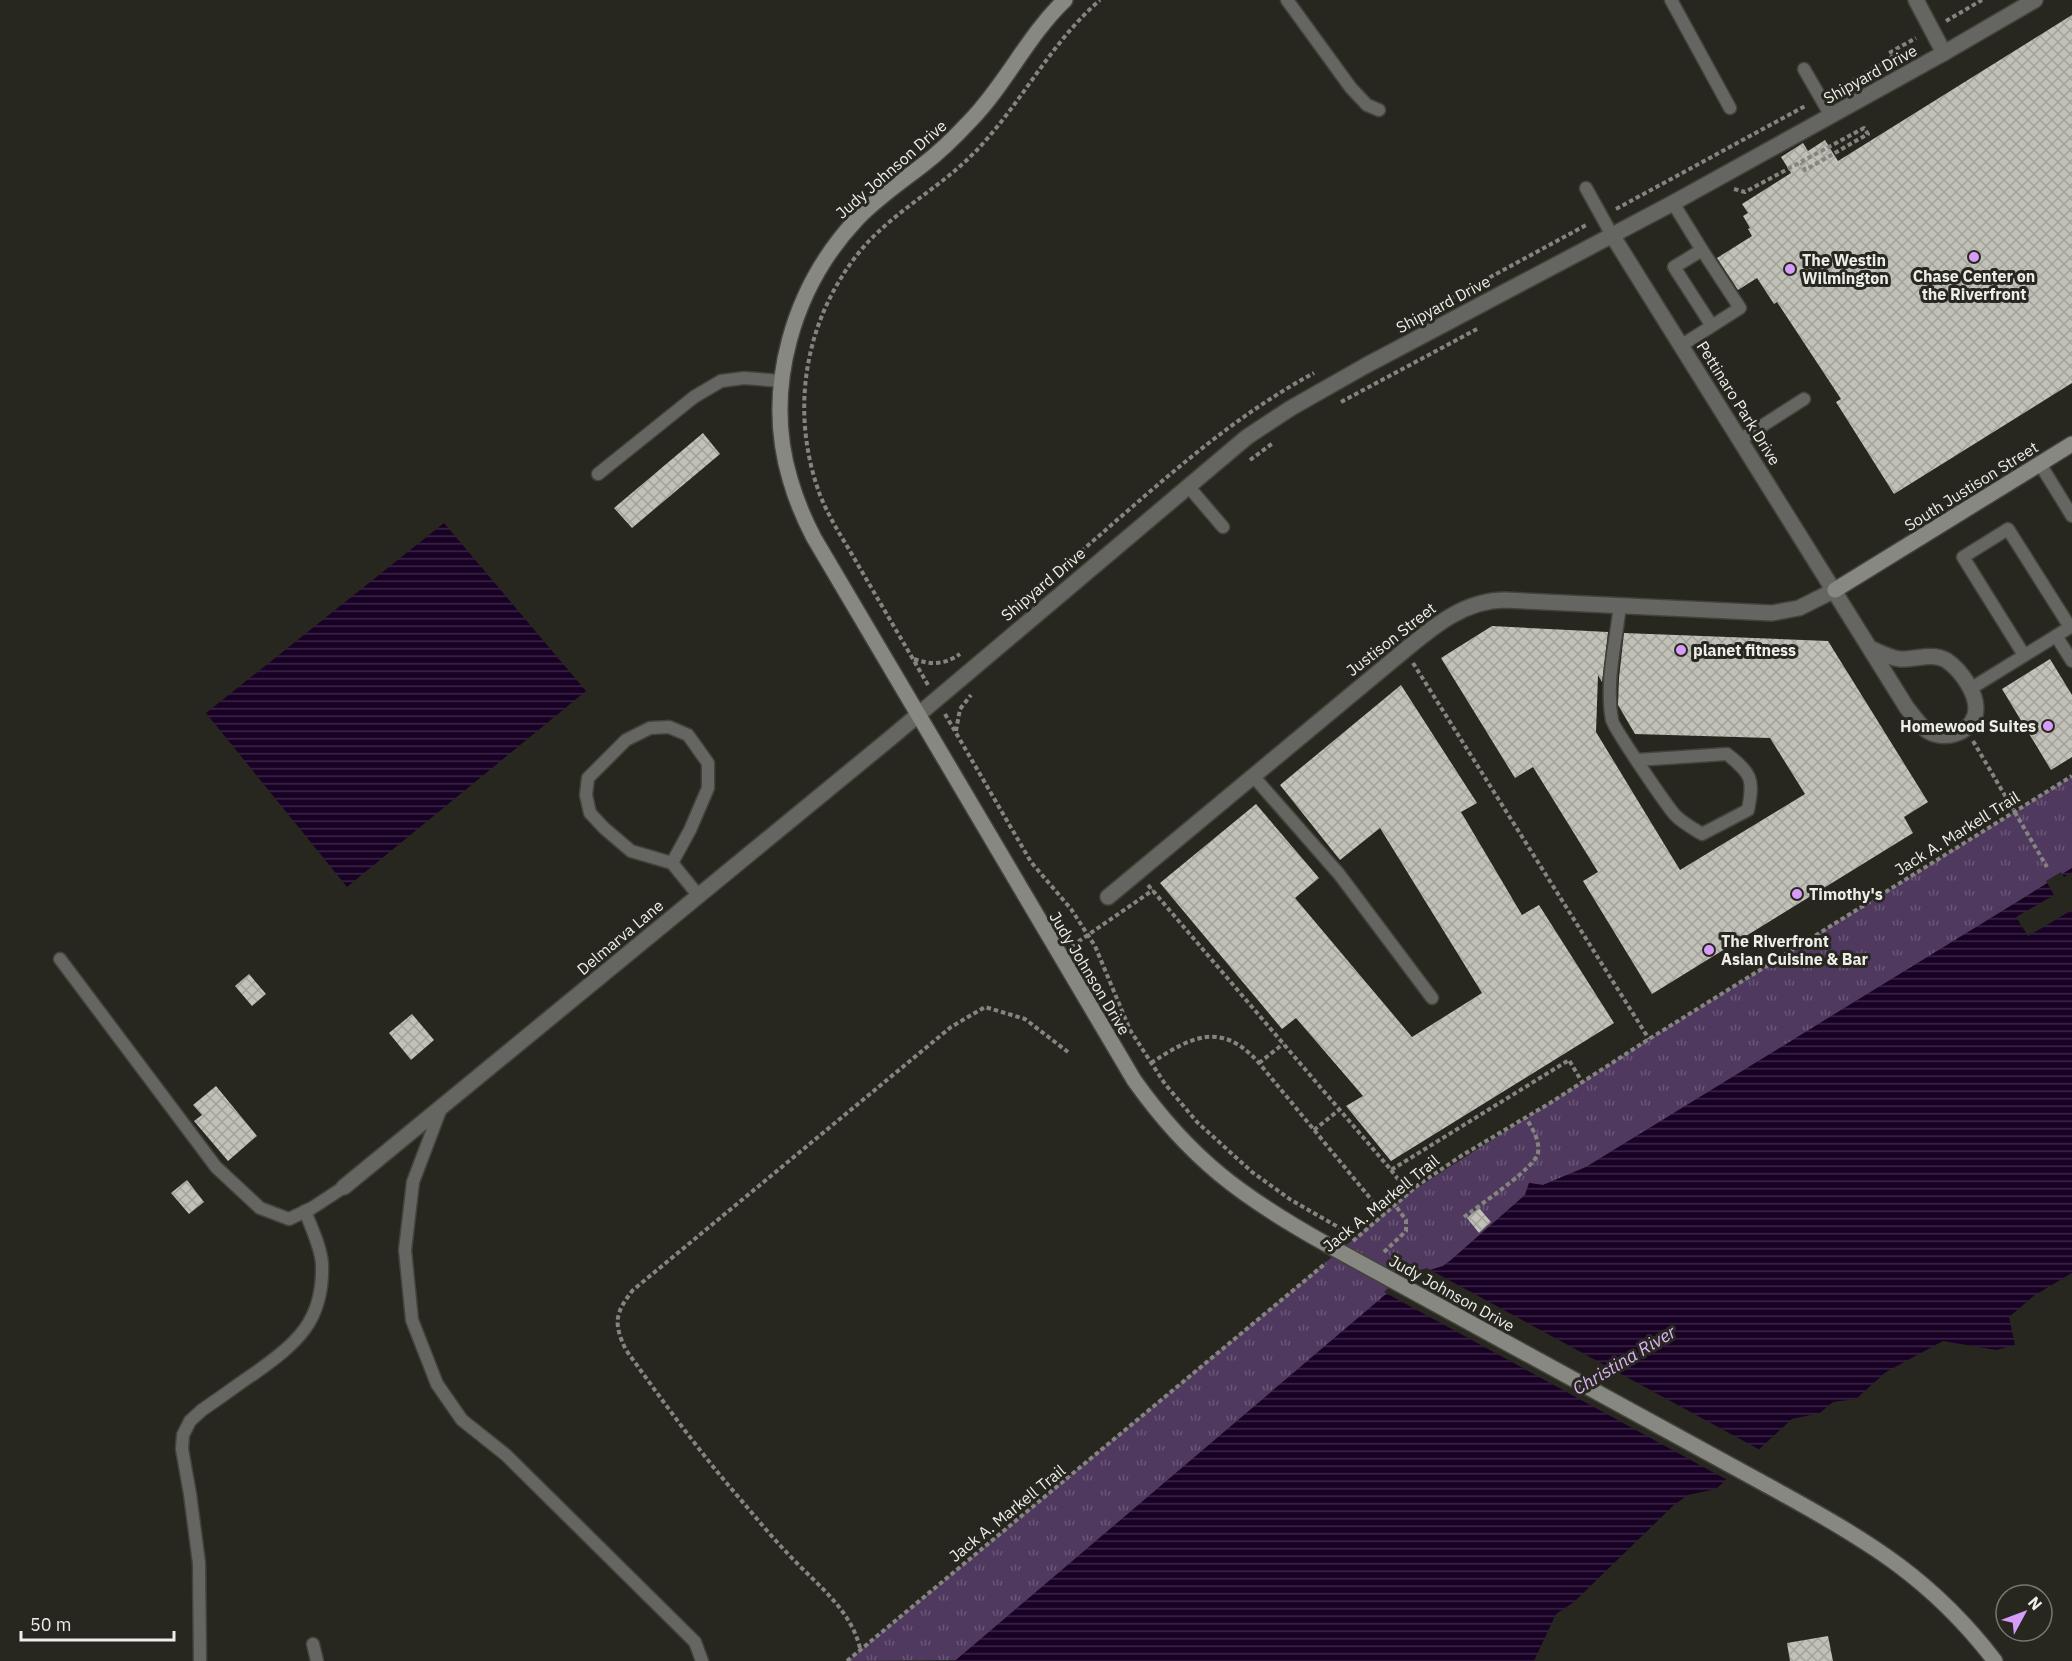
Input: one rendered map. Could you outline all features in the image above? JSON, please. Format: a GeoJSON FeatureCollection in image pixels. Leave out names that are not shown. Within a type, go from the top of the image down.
{"type":"FeatureCollection","features":[{"type":"Feature","properties":{"kind":"street","name":"Judy Johnson Drive"},"geometry":{"type":"LineString","coordinates":[[1065,0],[1043,25],[995,94],[976,116],[938,152],[858,218],[832,250],[811,284],[795,320],[784,363],[781,420],[789,478],[801,513],[814,538],[1134,1080],[1179,1138],[1206,1164],[1251,1199],[1329,1251],[1783,1494],[1874,1546],[1914,1575],[1949,1608],[1995,1661]]}},
{"type":"Feature","properties":{"kind":"street"},"geometry":{"type":"LineString","coordinates":[[1916,0],[1944,53]]}},
{"type":"Feature","properties":{"kind":"street","name":"Shipyard Drive"},"geometry":{"type":"LineString","coordinates":[[918,714],[1247,437],[1291,408],[1831,116],[2035,0]]}},
{"type":"Feature","properties":{"kind":"street","name":"Pettinaro Park Drive"},"geometry":{"type":"LineString","coordinates":[[1612,235],[1907,708],[1925,729],[1941,736],[1953,735],[1965,728]]}},
{"type":"Feature","properties":{"kind":"street","name":"South Justison Street"},"geometry":{"type":"LineString","coordinates":[[1834,590],[2072,444]]}},
{"type":"Feature","properties":{"kind":"street","name":"Justison Street"},"geometry":{"type":"LineString","coordinates":[[1108,897],[1430,629],[1455,613],[1493,600],[1772,613],[1799,608],[1834,590]]}},
{"type":"Feature","properties":{"kind":"street"},"geometry":{"type":"LineString","coordinates":[[1870,648],[1900,659],[1941,658],[1954,666],[1970,689],[1976,704],[1976,713],[1972,722],[1965,728]]}},
{"type":"Feature","properties":{"kind":"street","name":"Delmarva Lane"},"geometry":{"type":"LineString","coordinates":[[345,1187],[918,714]]}},
{"type":"Feature","properties":{"kind":"lane"},"geometry":{"type":"LineString","coordinates":[[1287,0],[1351,88],[1367,105],[1379,110]]}},
{"type":"Feature","properties":{"kind":"lane"},"geometry":{"type":"LineString","coordinates":[[1671,0],[1730,108]]}},
{"type":"Feature","properties":{"kind":"lane"},"geometry":{"type":"LineString","coordinates":[[1804,69],[1831,116]]}},
{"type":"Feature","properties":{"kind":"lane"},"geometry":{"type":"LineString","coordinates":[[1586,188],[1612,235]]}},
{"type":"Feature","properties":{"kind":"lane"},"geometry":{"type":"LineString","coordinates":[[1673,202],[1740,308],[1682,345]]}},
{"type":"Feature","properties":{"kind":"lane"},"geometry":{"type":"LineString","coordinates":[[1702,250],[1674,267],[1712,326]]}},
{"type":"Feature","properties":{"kind":"lane"},"geometry":{"type":"LineString","coordinates":[[598,474],[694,397],[722,381],[744,378],[782,381]]}},
{"type":"Feature","properties":{"kind":"lane"},"geometry":{"type":"LineString","coordinates":[[1740,440],[1804,399]]}},
{"type":"Feature","properties":{"kind":"lane"},"geometry":{"type":"LineString","coordinates":[[2040,464],[2072,516]]}},
{"type":"Feature","properties":{"kind":"lane"},"geometry":{"type":"LineString","coordinates":[[1188,486],[1223,527]]}},
{"type":"Feature","properties":{"kind":"lane"},"geometry":{"type":"LineString","coordinates":[[1970,689],[2024,656],[2071,626],[2008,529],[1963,557],[2024,656]]}},
{"type":"Feature","properties":{"kind":"lane"},"geometry":{"type":"LineString","coordinates":[[1620,605],[1610,687],[1612,723],[1637,760],[1676,817],[1702,834],[1748,810],[1753,786],[1742,766],[1727,754],[1637,760]]}},
{"type":"Feature","properties":{"kind":"lane"},"geometry":{"type":"LineString","coordinates":[[2056,636],[2072,661]]}},
{"type":"Feature","properties":{"kind":"lane"},"geometry":{"type":"LineString","coordinates":[[672,863],[690,830],[708,788],[708,763],[688,735],[669,727],[650,728],[626,740],[588,778],[586,795],[590,813],[631,851],[672,863],[698,895]]}},
{"type":"Feature","properties":{"kind":"lane"},"geometry":{"type":"LineString","coordinates":[[1254,777],[1339,874],[1432,998]]}},
{"type":"Feature","properties":{"kind":"lane"},"geometry":{"type":"LineString","coordinates":[[60,958],[216,1167],[260,1208],[289,1219],[335,1195],[345,1187]]}},
{"type":"Feature","properties":{"kind":"lane"},"geometry":{"type":"LineString","coordinates":[[441,1108],[413,1182],[405,1250],[412,1320],[437,1384],[462,1420],[506,1455],[695,1642],[702,1661]]}},
{"type":"Feature","properties":{"kind":"lane"},"geometry":{"type":"LineString","coordinates":[[200,1661],[199,1563],[182,1449],[183,1435],[189,1421],[287,1350],[301,1337],[319,1302],[322,1263],[305,1211]]}},
{"type":"Feature","properties":{"kind":"lane"},"geometry":{"type":"LineString","coordinates":[[313,1644],[317,1661]]}},
{"type":"Feature","properties":{"kind":"path"},"geometry":{"type":"LineString","coordinates":[[1731,188],[1745,192],[1864,128],[1868,134],[1805,170],[1801,163]]}},
{"type":"Feature","properties":{"kind":"path"},"geometry":{"type":"LineString","coordinates":[[1336,405],[1480,327]]}},
{"type":"Feature","properties":{"kind":"path"},"geometry":{"type":"LineString","coordinates":[[1248,461],[1281,438]]}},
{"type":"Feature","properties":{"kind":"path"},"geometry":{"type":"LineString","coordinates":[[1405,650],[1649,1039]]}},
{"type":"Feature","properties":{"kind":"path"},"geometry":{"type":"LineString","coordinates":[[956,732],[960,709],[977,690]]}},
{"type":"Feature","properties":{"kind":"path"},"geometry":{"type":"LineString","coordinates":[[1965,728],[2047,867]]}},
{"type":"Feature","properties":{"kind":"path","name":"Jack A. Markell Trail"},"geometry":{"type":"LineString","coordinates":[[1350,1243],[1409,1193],[1461,1156],[1526,1118],[2072,776]]}},
{"type":"Feature","properties":{"kind":"path"},"geometry":{"type":"LineString","coordinates":[[1137,874],[1409,1193]]}},
{"type":"Feature","properties":{"kind":"path"},"geometry":{"type":"LineString","coordinates":[[1059,956],[1153,890]]}},
{"type":"Feature","properties":{"kind":"path"},"geometry":{"type":"LineString","coordinates":[[860,1648],[849,1619],[818,1583],[789,1556],[726,1483],[626,1350],[620,1337],[618,1322],[620,1306],[633,1290],[951,1026],[985,1007],[1025,1019],[1068,1052]]}},
{"type":"Feature","properties":{"kind":"path"},"geometry":{"type":"LineString","coordinates":[[1150,1064],[1187,1041],[1210,1036],[1234,1042],[1259,1063],[1384,1215]]}},
{"type":"Feature","properties":{"kind":"path"},"geometry":{"type":"LineString","coordinates":[[1259,1063],[1283,1044]]}},
{"type":"Feature","properties":{"kind":"path"},"geometry":{"type":"LineString","coordinates":[[1391,1170],[1569,1060],[1582,1082]]}},
{"type":"Feature","properties":{"kind":"path"},"geometry":{"type":"LineString","coordinates":[[1314,1130],[1339,1110]]}},
{"type":"Feature","properties":{"kind":"path"},"geometry":{"type":"LineString","coordinates":[[1464,1217],[1525,1170],[1536,1158],[1538,1144],[1526,1118]]}},
{"type":"Feature","properties":{"kind":"path"},"geometry":{"type":"LineString","coordinates":[[1384,1252],[1406,1231],[1406,1220],[1395,1205]]}},
{"type":"Feature","properties":{"kind":"path","name":"Jack A. Markell Trail"},"geometry":{"type":"LineString","coordinates":[[847,1661],[1010,1527],[1329,1251]]}},
{"type":"Feature","properties":{"kind":"green space"},"geometry":{"type":"Polygon","coordinates":[[[2072,776],[2072,868],[1586,1167],[1543,1185],[1529,1183],[1525,1195],[1451,1260],[1443,1266],[1405,1278],[956,1660],[847,1661],[1409,1193],[1649,1039],[2072,776]]]}},
{"type":"Feature","properties":{"kind":"water"},"geometry":{"type":"Polygon","coordinates":[[[444,523],[586,691],[347,887],[206,713],[444,523]]]}},
{"type":"Feature","properties":{"kind":"water","name":"Christina River"},"geometry":{"type":"Polygon","coordinates":[[[2072,868],[2072,1273],[2035,1295],[2009,1317],[2015,1345],[1996,1350],[1943,1341],[1886,1372],[1856,1399],[1833,1402],[1820,1413],[1792,1419],[1716,1489],[1688,1495],[1674,1505],[1574,1602],[1556,1614],[1534,1661],[951,1661],[956,1660],[1405,1278],[1443,1266],[1451,1260],[1525,1195],[1529,1183],[1543,1185],[1586,1167],[2072,868]]]}},
{"type":"Feature","properties":{"kind":"pier"},"geometry":{"type":"Polygon","coordinates":[[[2061,872],[2064,877],[2072,872],[2072,910],[2028,936],[2016,917],[2054,895],[2046,881],[2061,872]]]}},
{"type":"Feature","properties":{"kind":"pier"},"geometry":{"type":"Polygon","coordinates":[[[1427,1268],[1762,1451],[1729,1481],[1384,1292],[1403,1275],[1427,1268]]]}},
{"type":"Feature","properties":{"kind":"building","name":"Chase Center on the Riverfront"},"geometry":{"type":"Polygon","coordinates":[[[2072,15],[2072,383],[1894,494],[1836,402],[1841,399],[1777,302],[1774,304],[1757,278],[1738,290],[1717,258],[1752,236],[1743,216],[1748,213],[1742,204],[1791,173],[1781,157],[1803,143],[1808,151],[1825,140],[1838,161],[2072,15]]]}},
{"type":"Feature","properties":{"kind":"building"},"geometry":{"type":"Polygon","coordinates":[[[703,433],[720,454],[632,528],[614,508],[703,433]]]}},
{"type":"Feature","properties":{"kind":"building"},"geometry":{"type":"Polygon","coordinates":[[[1492,626],[1608,632],[1602,682],[1598,675],[1596,732],[1680,870],[1805,794],[1770,738],[1635,734],[1618,705],[1624,633],[1828,641],[1928,802],[1904,817],[1913,833],[1652,994],[1583,881],[1598,872],[1533,767],[1515,778],[1441,658],[1492,626]]]}},
{"type":"Feature","properties":{"kind":"building","name":"Homewood Suites"},"geometry":{"type":"Polygon","coordinates":[[[2050,659],[2072,695],[2072,757],[2051,770],[2002,689],[2050,659]]]}},
{"type":"Feature","properties":{"kind":"building"},"geometry":{"type":"Polygon","coordinates":[[[1401,685],[1477,803],[1461,812],[1522,915],[1539,905],[1614,1023],[1391,1161],[1346,1106],[1363,1096],[1296,1018],[1282,1029],[1160,883],[1256,804],[1319,878],[1295,898],[1412,1037],[1482,993],[1380,828],[1340,860],[1280,785],[1401,685]]]}},
{"type":"Feature","properties":{"kind":"building"},"geometry":{"type":"Polygon","coordinates":[[[249,974],[266,994],[252,1006],[235,986],[249,974]]]}},
{"type":"Feature","properties":{"kind":"building"},"geometry":{"type":"Polygon","coordinates":[[[412,1014],[434,1040],[411,1060],[389,1033],[412,1014]]]}},
{"type":"Feature","properties":{"kind":"building"},"geometry":{"type":"Polygon","coordinates":[[[216,1086],[257,1136],[228,1161],[194,1121],[202,1115],[193,1105],[216,1086]]]}},
{"type":"Feature","properties":{"kind":"building"},"geometry":{"type":"Polygon","coordinates":[[[187,1180],[204,1202],[189,1214],[171,1193],[187,1180]]]}},
{"type":"Feature","properties":{"kind":"building"},"geometry":{"type":"Polygon","coordinates":[[[1479,1208],[1491,1222],[1479,1233],[1467,1218],[1479,1208]]]}},
{"type":"Feature","properties":{"kind":"building"},"geometry":{"type":"Polygon","coordinates":[[[1828,1636],[1833,1661],[1790,1661],[1787,1643],[1828,1636]]]}},
{"type":"Feature","properties":{"kind":"place","name":"Chase Center on the Riverfront"},"geometry":{"type":"Point","coordinates":[1974,257]}},
{"type":"Feature","properties":{"kind":"place","name":"The Westin Wilmington"},"geometry":{"type":"Point","coordinates":[1790,269]}},
{"type":"Feature","properties":{"kind":"place","name":"planet fitness"},"geometry":{"type":"Point","coordinates":[1681,650]}},
{"type":"Feature","properties":{"kind":"place","name":"Homewood Suites"},"geometry":{"type":"Point","coordinates":[2048,726]}},
{"type":"Feature","properties":{"kind":"place","name":"Timothy's"},"geometry":{"type":"Point","coordinates":[1797,894]}},
{"type":"Feature","properties":{"kind":"place","name":"The Riverfront Asian Cuisine & Bar"},"geometry":{"type":"Point","coordinates":[1709,950]}}]}
